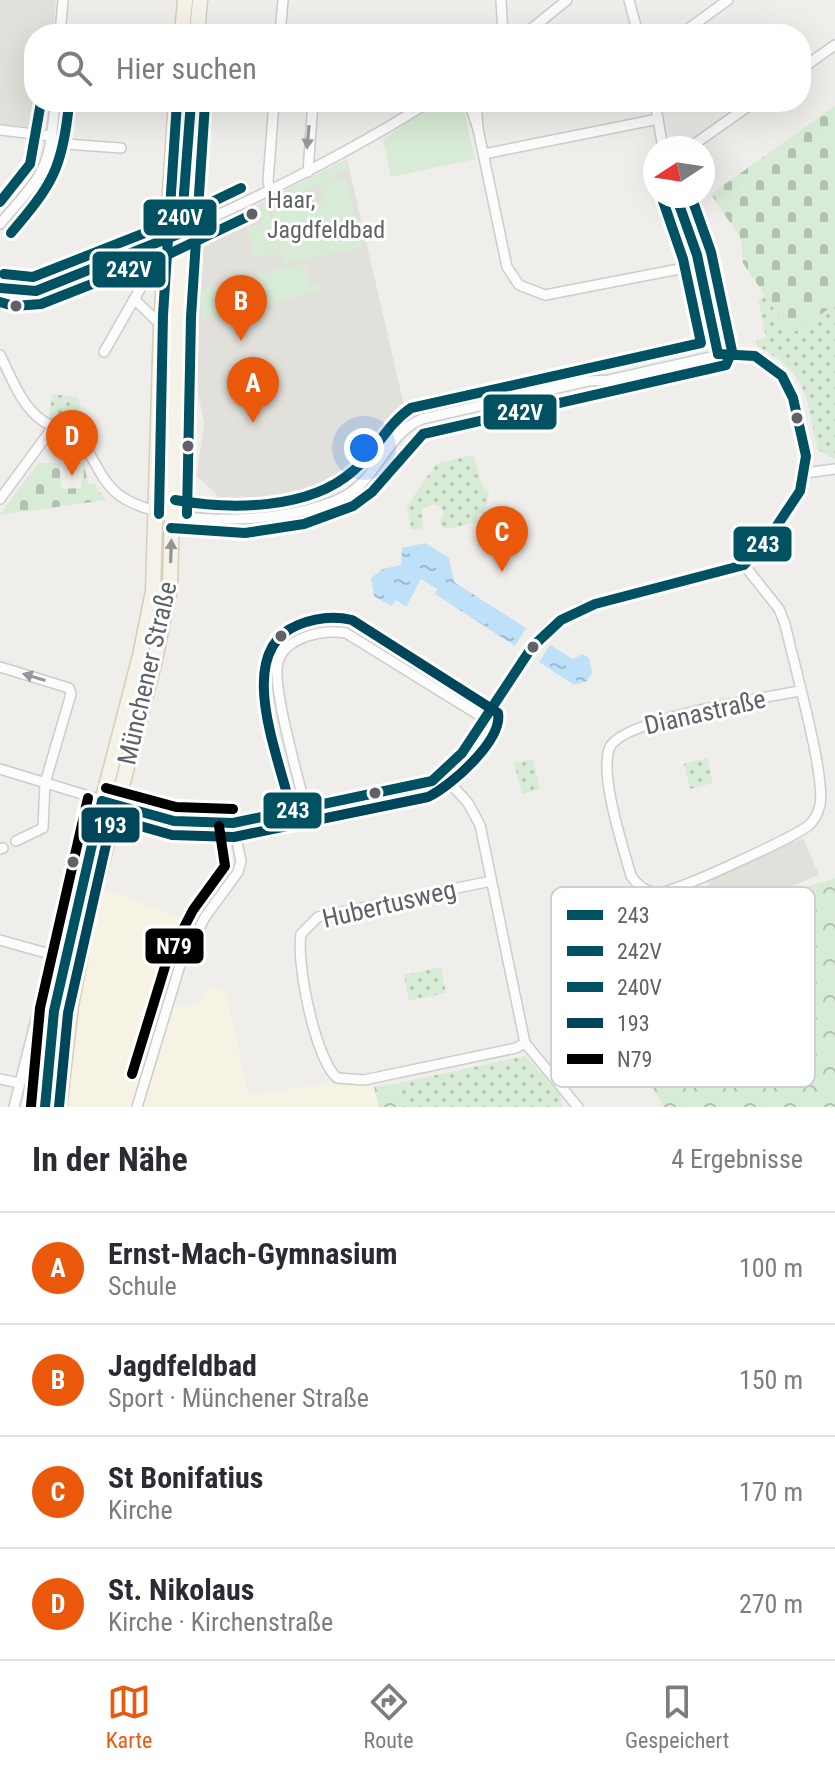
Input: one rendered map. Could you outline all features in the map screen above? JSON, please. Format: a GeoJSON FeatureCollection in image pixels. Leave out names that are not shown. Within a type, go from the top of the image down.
{"type":"FeatureCollection","features":[{"type":"Feature","properties":{"kind":"main road"},"geometry":{"type":"LineString","coordinates":[[183,24],[185,0]]}},
{"type":"Feature","properties":{"kind":"main road"},"geometry":{"type":"LineString","coordinates":[[198,24],[200,0]]}},
{"type":"Feature","properties":{"kind":"main road","name":"Münchener Straße"},"geometry":{"type":"LineString","coordinates":[[59,1107],[77,972],[108,802],[150,611],[157,510],[161,325],[158,268],[166,240],[175,112]]}},
{"type":"Feature","properties":{"kind":"main road","name":"Münchener Straße"},"geometry":{"type":"LineString","coordinates":[[45,1107],[54,1011],[64,958],[162,626],[170,588],[181,233],[190,112]]}},
{"type":"Feature","properties":{"kind":"street"},"geometry":{"type":"LineString","coordinates":[[61,24],[63,0]]}},
{"type":"Feature","properties":{"kind":"street"},"geometry":{"type":"LineString","coordinates":[[281,24],[283,0]]}},
{"type":"Feature","properties":{"kind":"street"},"geometry":{"type":"LineString","coordinates":[[501,0],[502,24]]}},
{"type":"Feature","properties":{"kind":"street"},"geometry":{"type":"LineString","coordinates":[[537,24],[567,0]]}},
{"type":"Feature","properties":{"kind":"street"},"geometry":{"type":"LineString","coordinates":[[629,0],[635,24]]}},
{"type":"Feature","properties":{"kind":"street"},"geometry":{"type":"LineString","coordinates":[[695,24],[728,0]]}},
{"type":"Feature","properties":{"kind":"street"},"geometry":{"type":"LineString","coordinates":[[811,62],[835,45]]}},
{"type":"Feature","properties":{"kind":"street"},"geometry":{"type":"LineString","coordinates":[[0,224],[44,173],[54,112]]}},
{"type":"Feature","properties":{"kind":"street"},"geometry":{"type":"LineString","coordinates":[[270,190],[273,112]]}},
{"type":"Feature","properties":{"kind":"street"},"geometry":{"type":"LineString","coordinates":[[308,172],[312,112]]}},
{"type":"Feature","properties":{"kind":"street"},"geometry":{"type":"LineString","coordinates":[[0,288],[15,292],[36,291],[166,240],[308,172],[411,112]]}},
{"type":"Feature","properties":{"kind":"street"},"geometry":{"type":"LineString","coordinates":[[472,112],[507,267],[512,277],[527,291],[545,295],[700,265]]}},
{"type":"Feature","properties":{"kind":"street"},"geometry":{"type":"LineString","coordinates":[[477,112],[478,129]]}},
{"type":"Feature","properties":{"kind":"street"},"geometry":{"type":"LineString","coordinates":[[657,112],[661,136]]}},
{"type":"Feature","properties":{"kind":"street"},"geometry":{"type":"LineString","coordinates":[[706,136],[740,112]]}},
{"type":"Feature","properties":{"kind":"street"},"geometry":{"type":"LineString","coordinates":[[484,154],[658,119]]}},
{"type":"Feature","properties":{"kind":"street"},"geometry":{"type":"LineString","coordinates":[[0,130],[121,148]]}},
{"type":"Feature","properties":{"kind":"street"},"geometry":{"type":"LineString","coordinates":[[680,208],[700,265],[718,354]]}},
{"type":"Feature","properties":{"kind":"street"},"geometry":{"type":"LineString","coordinates":[[104,352],[134,299],[158,268],[133,254]]}},
{"type":"Feature","properties":{"kind":"street"},"geometry":{"type":"LineString","coordinates":[[134,299],[161,325]]}},
{"type":"Feature","properties":{"kind":"street"},"geometry":{"type":"LineString","coordinates":[[0,355],[25,403],[53,427],[77,437],[99,474],[117,493],[138,505],[173,514],[257,517],[325,503],[355,489],[401,433],[417,421],[718,354],[755,356],[782,376],[793,398],[806,456],[800,491],[770,536],[744,565],[570,614],[532,647],[462,753],[442,774],[418,785],[233,823],[174,821],[0,769]]}},
{"type":"Feature","properties":{"kind":"street"},"geometry":{"type":"LineString","coordinates":[[2,493],[53,427]]}},
{"type":"Feature","properties":{"kind":"street"},"geometry":{"type":"LineString","coordinates":[[805,473],[835,469]]}},
{"type":"Feature","properties":{"kind":"street","name":"Dianastraße"},"geometry":{"type":"LineString","coordinates":[[676,887],[794,834],[813,821],[821,791],[779,609],[744,565]]}},
{"type":"Feature","properties":{"kind":"street"},"geometry":{"type":"LineString","coordinates":[[305,807],[277,676],[281,654],[297,640],[346,633],[485,719]]}},
{"type":"Feature","properties":{"kind":"street"},"geometry":{"type":"LineString","coordinates":[[0,667],[69,688],[71,694],[45,783],[43,828],[16,841]]}},
{"type":"Feature","properties":{"kind":"street","name":"Dianastraße"},"geometry":{"type":"LineString","coordinates":[[641,887],[631,876],[608,778],[609,748],[618,736],[643,724],[799,691]]}},
{"type":"Feature","properties":{"kind":"street"},"geometry":{"type":"LineString","coordinates":[[442,774],[476,814],[525,1043],[551,1074]]}},
{"type":"Feature","properties":{"kind":"street"},"geometry":{"type":"LineString","coordinates":[[137,1107],[180,965],[205,917],[238,872],[241,861],[233,823]]}},
{"type":"Feature","properties":{"kind":"street","name":"Hubertusweg"},"geometry":{"type":"LineString","coordinates":[[491,881],[318,917],[301,934],[300,957],[323,1060],[337,1078],[364,1080],[516,1048],[525,1043]]}},
{"type":"Feature","properties":{"kind":"street"},"geometry":{"type":"LineString","coordinates":[[0,940],[64,958]]}},
{"type":"Feature","properties":{"kind":"street"},"geometry":{"type":"LineString","coordinates":[[14,1107],[37,1015],[54,1011]]}},
{"type":"Feature","properties":{"kind":"street"},"geometry":{"type":"LineString","coordinates":[[0,1079],[19,1083]]}},
{"type":"Feature","properties":{"kind":"street"},"geometry":{"type":"LineString","coordinates":[[561,1087],[578,1107]]}},
{"type":"Feature","properties":{"kind":"shaded area"},"geometry":{"type":"Polygon","coordinates":[[[0,0],[56,0],[54,24],[24,24],[24,112],[43,112],[41,128],[0,124],[0,0]]]}},
{"type":"Feature","properties":{"kind":"shaded area"},"geometry":{"type":"Polygon","coordinates":[[[347,159],[406,414],[381,439],[359,470],[340,485],[263,504],[218,503],[216,494],[197,476],[204,423],[197,388],[190,283],[193,238],[347,159]]]}},
{"type":"Feature","properties":{"kind":"shaded area"},"geometry":{"type":"Polygon","coordinates":[[[803,838],[819,875],[790,887],[710,887],[707,881],[803,838]]]}},
{"type":"Feature","properties":{"kind":"shaded area"},"geometry":{"type":"Polygon","coordinates":[[[100,891],[122,895],[192,923],[169,1009],[199,1003],[208,987],[226,991],[248,1095],[332,1083],[374,1087],[379,1107],[69,1107],[75,1016],[100,891]]]}},
{"type":"Feature","properties":{"kind":"green space"},"geometry":{"type":"Polygon","coordinates":[[[835,106],[835,305],[791,334],[743,263],[741,239],[715,200],[715,191],[835,106]]]}},
{"type":"Feature","properties":{"kind":"green space"},"geometry":{"type":"Polygon","coordinates":[[[422,112],[464,112],[475,159],[391,177],[383,139],[422,112]]]}},
{"type":"Feature","properties":{"kind":"green space"},"geometry":{"type":"Polygon","coordinates":[[[345,161],[349,169],[323,182],[346,178],[362,247],[283,264],[272,212],[324,201],[320,183],[235,226],[232,219],[345,161]]]}},
{"type":"Feature","properties":{"kind":"green space"},"geometry":{"type":"Polygon","coordinates":[[[269,212],[279,253],[254,258],[247,227],[262,224],[261,214],[269,212]]]}},
{"type":"Feature","properties":{"kind":"green space"},"geometry":{"type":"Polygon","coordinates":[[[305,264],[309,285],[318,284],[320,291],[263,305],[256,274],[305,264]]]}},
{"type":"Feature","properties":{"kind":"green space"},"geometry":{"type":"Polygon","coordinates":[[[244,281],[250,309],[203,320],[197,291],[244,281]]]}},
{"type":"Feature","properties":{"kind":"green space"},"geometry":{"type":"Polygon","coordinates":[[[765,296],[791,334],[835,305],[835,459],[818,450],[807,401],[796,377],[757,346],[756,341],[766,338],[758,299],[765,296]]]}},
{"type":"Feature","properties":{"kind":"green space"},"geometry":{"type":"Polygon","coordinates":[[[52,394],[79,398],[82,419],[78,426],[49,419],[52,394]]]}},
{"type":"Feature","properties":{"kind":"green space"},"geometry":{"type":"Polygon","coordinates":[[[473,455],[483,487],[489,491],[485,513],[477,514],[477,522],[448,529],[442,527],[440,520],[444,515],[441,507],[434,504],[422,509],[423,528],[411,530],[407,506],[436,464],[473,455]]]}},
{"type":"Feature","properties":{"kind":"green space"},"geometry":{"type":"Polygon","coordinates":[[[83,459],[88,484],[94,484],[106,500],[0,515],[38,463],[60,463],[61,489],[81,488],[83,459]]]}},
{"type":"Feature","properties":{"kind":"green space"},"geometry":{"type":"Polygon","coordinates":[[[707,758],[713,783],[690,789],[684,764],[707,758]]]}},
{"type":"Feature","properties":{"kind":"green space"},"geometry":{"type":"Polygon","coordinates":[[[533,759],[540,789],[522,794],[514,763],[533,759]]]}},
{"type":"Feature","properties":{"kind":"green space"},"geometry":{"type":"Polygon","coordinates":[[[835,878],[835,1107],[664,1107],[652,1087],[815,1087],[815,887],[807,887],[835,878]]]}},
{"type":"Feature","properties":{"kind":"green space"},"geometry":{"type":"Polygon","coordinates":[[[441,967],[446,993],[409,1001],[404,975],[441,967]]]}},
{"type":"Feature","properties":{"kind":"green space"},"geometry":{"type":"Polygon","coordinates":[[[42,1019],[32,1098],[21,1097],[39,1020],[42,1019]]]}},
{"type":"Feature","properties":{"kind":"green space"},"geometry":{"type":"Polygon","coordinates":[[[525,1056],[560,1094],[562,1107],[403,1107],[399,1083],[525,1056]]]}},
{"type":"Feature","properties":{"kind":"green space"},"geometry":{"type":"Polygon","coordinates":[[[399,1083],[403,1107],[379,1107],[374,1087],[399,1083]]]}},
{"type":"Feature","properties":{"kind":"water"},"geometry":{"type":"Polygon","coordinates":[[[425,543],[449,558],[454,582],[526,628],[515,646],[435,594],[437,589],[421,579],[406,607],[396,600],[391,606],[374,596],[371,578],[383,569],[401,565],[402,548],[425,543]]]}},
{"type":"Feature","properties":{"kind":"water"},"geometry":{"type":"Polygon","coordinates":[[[550,645],[573,659],[583,654],[589,658],[592,673],[587,681],[574,685],[539,662],[550,645]]]}},
{"type":"Feature","properties":{"kind":"transit line","name":"240V"},"geometry":{"type":"LineString","coordinates":[[0,202],[30,164],[39,112]]}},
{"type":"Feature","properties":{"kind":"transit line","name":"242V"},"geometry":{"type":"LineString","coordinates":[[11,233],[37,202],[53,174],[63,144],[68,112]]}},
{"type":"Feature","properties":{"kind":"transit line","name":"240V"},"geometry":{"type":"LineString","coordinates":[[159,514],[163,315],[176,112]]}},
{"type":"Feature","properties":{"kind":"transit line","name":"243"},"geometry":{"type":"LineString","coordinates":[[181,233],[190,112]]}},
{"type":"Feature","properties":{"kind":"transit line","name":"242V"},"geometry":{"type":"LineString","coordinates":[[187,514],[191,317],[204,112]]}},
{"type":"Feature","properties":{"kind":"transit line","name":"240V"},"geometry":{"type":"LineString","coordinates":[[4,274],[33,277],[160,227],[241,188]]}},
{"type":"Feature","properties":{"kind":"transit line","name":"240V"},"geometry":{"type":"LineString","coordinates":[[175,500],[244,506],[292,500],[335,484],[353,471],[411,408],[701,343],[683,259],[665,208]]}},
{"type":"Feature","properties":{"kind":"transit line","name":"243"},"geometry":{"type":"LineString","coordinates":[[680,208],[697,255],[718,354]]}},
{"type":"Feature","properties":{"kind":"transit line","name":"242V"},"geometry":{"type":"LineString","coordinates":[[171,528],[245,533],[304,524],[353,506],[372,492],[423,434],[726,365],[732,351],[711,252],[695,208]]}},
{"type":"Feature","properties":{"kind":"transit line","name":"242V"},"geometry":{"type":"LineString","coordinates":[[0,302],[14,306],[41,304],[171,253],[253,214]]}},
{"type":"Feature","properties":{"kind":"transit line","name":"243"},"geometry":{"type":"LineString","coordinates":[[0,288],[36,291],[181,233]]}},
{"type":"Feature","properties":{"kind":"transit line","name":"243"},"geometry":{"type":"LineString","coordinates":[[102,801],[174,821],[233,823],[432,781],[462,753],[532,647],[561,620],[595,604],[744,565],[770,536],[800,491],[806,456],[793,398],[782,376],[755,356],[718,354]]}},
{"type":"Feature","properties":{"kind":"transit line","name":"193"},"geometry":{"type":"LineString","coordinates":[[59,1107],[68,1013],[112,818],[172,835],[234,837],[428,797],[474,761],[492,736],[498,713],[352,620],[325,618],[298,625],[279,638],[268,656],[264,678],[269,728],[288,798]]}},
{"type":"Feature","properties":{"kind":"transit line","name":"N79"},"geometry":{"type":"LineString","coordinates":[[106,788],[176,807],[233,809]]}},
{"type":"Feature","properties":{"kind":"transit line","name":"N79"},"geometry":{"type":"LineString","coordinates":[[31,1106],[40,1008],[88,798]]}},
{"type":"Feature","properties":{"kind":"transit line","name":"243"},"geometry":{"type":"LineString","coordinates":[[45,1107],[54,1011],[102,801]]}},
{"type":"Feature","properties":{"kind":"transit line","name":"N79"},"geometry":{"type":"LineString","coordinates":[[132,1074],[167,960],[193,910],[225,866],[219,826]]}},
{"type":"Feature","properties":{"kind":"place","name":"Haar, Jagdfeldbad"},"geometry":{"type":"Point","coordinates":[252,214]}},
{"type":"Feature","properties":{"kind":"place","name":"Jagdfeldbad"},"geometry":{"type":"Point","coordinates":[241,341]}},
{"type":"Feature","properties":{"kind":"place","name":"Ernst-Mach-Gymnasium"},"geometry":{"type":"Point","coordinates":[253,423]}},
{"type":"Feature","properties":{"kind":"place","name":"St. Nikolaus"},"geometry":{"type":"Point","coordinates":[72,476]}},
{"type":"Feature","properties":{"kind":"place","name":"St Bonifatius"},"geometry":{"type":"Point","coordinates":[502,572]}}]}
